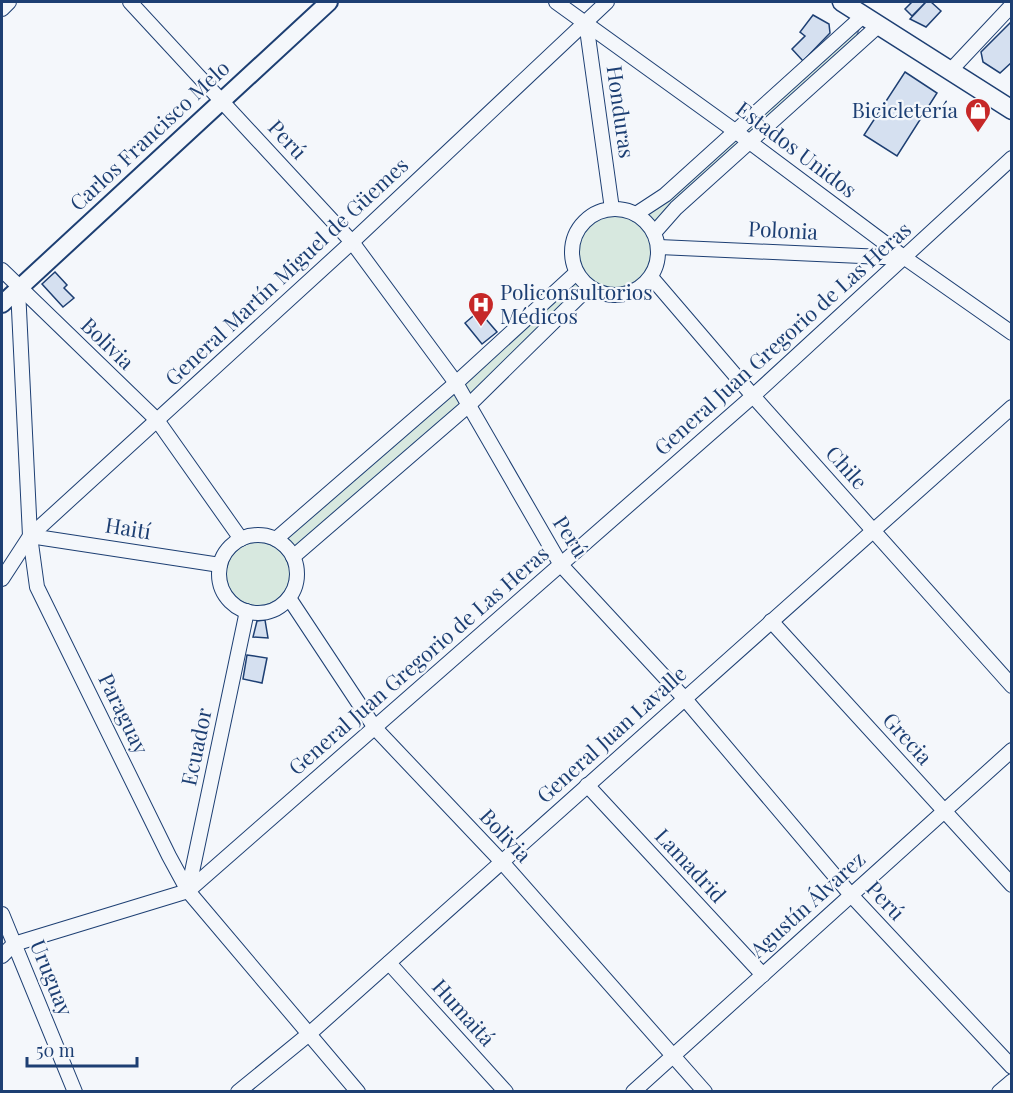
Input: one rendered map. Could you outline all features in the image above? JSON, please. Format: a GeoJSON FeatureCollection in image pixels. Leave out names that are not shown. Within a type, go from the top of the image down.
{"type":"FeatureCollection","features":[{"type":"Feature","properties":{"kind":"main road"},"geometry":{"type":"LineString","coordinates":[[842,2],[1011,110]]}},
{"type":"Feature","properties":{"kind":"street"},"geometry":{"type":"LineString","coordinates":[[2,9],[9,2]]}},
{"type":"Feature","properties":{"kind":"street","name":"Perú"},"geometry":{"type":"LineString","coordinates":[[130,2],[352,242],[456,383],[561,565],[684,699],[851,895],[1011,1067]]}},
{"type":"Feature","properties":{"kind":"street","name":"Carlos Francisco Melo"},"geometry":{"type":"LineString","coordinates":[[2,304],[329,2]]}},
{"type":"Feature","properties":{"kind":"street","name":"Estados Unidos"},"geometry":{"type":"LineString","coordinates":[[556,2],[1011,333]]}},
{"type":"Feature","properties":{"kind":"street","name":"General Martín Miguel de Güemes"},"geometry":{"type":"LineString","coordinates":[[2,579],[30,536],[352,242],[607,2]]}},
{"type":"Feature","properties":{"kind":"street"},"geometry":{"type":"LineString","coordinates":[[950,71],[1011,5]]}},
{"type":"Feature","properties":{"kind":"street"},"geometry":{"type":"LineString","coordinates":[[636,213],[665,195],[735,131],[870,21]]}},
{"type":"Feature","properties":{"kind":"street"},"geometry":{"type":"LineString","coordinates":[[654,233],[676,208],[749,142],[870,21]]}},
{"type":"Feature","properties":{"kind":"street","name":"Honduras"},"geometry":{"type":"LineString","coordinates":[[586,22],[612,209]]}},
{"type":"Feature","properties":{"kind":"street","name":"General Juan Gregorio de Las Heras"},"geometry":{"type":"LineString","coordinates":[[2,956],[14,944],[188,891],[753,396],[1011,158]]}},
{"type":"Feature","properties":{"kind":"street"},"geometry":{"type":"LineString","coordinates":[[623,209],[636,213],[647,222],[654,233],[659,247],[656,267],[642,287],[615,296],[602,294],[589,287],[576,273],[572,252],[576,232],[584,221],[596,213],[623,209]]}},
{"type":"Feature","properties":{"kind":"street","name":"Polonia"},"geometry":{"type":"LineString","coordinates":[[659,247],[905,258]]}},
{"type":"Feature","properties":{"kind":"street","name":"Bolivia"},"geometry":{"type":"LineString","coordinates":[[2,270],[18,289],[157,420],[241,539]]}},
{"type":"Feature","properties":{"kind":"street"},"geometry":{"type":"LineString","coordinates":[[276,539],[456,383],[576,273]]}},
{"type":"Feature","properties":{"kind":"street","name":"Chile"},"geometry":{"type":"LineString","coordinates":[[651,277],[753,396],[1011,686]]}},
{"type":"Feature","properties":{"kind":"street"},"geometry":{"type":"LineString","coordinates":[[293,557],[469,405],[589,287]]}},
{"type":"Feature","properties":{"kind":"street","name":"Paraguay"},"geometry":{"type":"LineString","coordinates":[[18,289],[30,536],[37,586],[188,891],[358,1092]]}},
{"type":"Feature","properties":{"kind":"street","name":"General Juan Lavalle"},"geometry":{"type":"LineString","coordinates":[[238,1092],[309,1034],[1011,407]]}},
{"type":"Feature","properties":{"kind":"street"},"geometry":{"type":"LineString","coordinates":[[259,535],[276,539],[286,547],[297,567],[297,578],[289,598],[281,606],[258,613],[236,606],[221,588],[220,565],[224,554],[241,539],[259,535]]}},
{"type":"Feature","properties":{"kind":"street","name":"Haití"},"geometry":{"type":"LineString","coordinates":[[30,536],[220,565]]}},
{"type":"Feature","properties":{"kind":"street","name":"Bolivia"},"geometry":{"type":"LineString","coordinates":[[289,598],[375,728],[502,862],[705,1092]]}},
{"type":"Feature","properties":{"kind":"street","name":"Ecuador"},"geometry":{"type":"LineString","coordinates":[[188,891],[247,611]]}},
{"type":"Feature","properties":{"kind":"street","name":"Grecia"},"geometry":{"type":"LineString","coordinates":[[771,621],[1011,885]]}},
{"type":"Feature","properties":{"kind":"street","name":"Agustín Álvarez"},"geometry":{"type":"LineString","coordinates":[[633,1092],[1011,750]]}},
{"type":"Feature","properties":{"kind":"street","name":"Lamadrid"},"geometry":{"type":"LineString","coordinates":[[587,785],[763,975]]}},
{"type":"Feature","properties":{"kind":"street","name":"Uruguay"},"geometry":{"type":"LineString","coordinates":[[2,914],[75,1092]]}},
{"type":"Feature","properties":{"kind":"street","name":"Humaitá"},"geometry":{"type":"LineString","coordinates":[[389,963],[506,1092]]}},
{"type":"Feature","properties":{"kind":"street"},"geometry":{"type":"LineString","coordinates":[[999,1092],[1011,1081]]}},
{"type":"Feature","properties":{"kind":"shaded area"},"geometry":{"type":"Polygon","coordinates":[[[863,16],[854,45],[654,233],[647,222],[636,214],[863,16]]]}},
{"type":"Feature","properties":{"kind":"shaded area"},"geometry":{"type":"Polygon","coordinates":[[[614,214],[629,217],[641,225],[649,237],[652,252],[649,267],[641,279],[629,287],[614,290],[599,287],[587,279],[579,267],[576,252],[579,237],[587,225],[599,217],[614,214]]]}},
{"type":"Feature","properties":{"kind":"shaded area"},"geometry":{"type":"Polygon","coordinates":[[[576,273],[589,287],[293,557],[276,539],[576,273]]]}},
{"type":"Feature","properties":{"kind":"shaded area"},"geometry":{"type":"Polygon","coordinates":[[[258,542],[276,547],[281,551],[285,556],[290,574],[285,592],[281,597],[276,601],[258,606],[240,601],[235,597],[231,592],[226,574],[231,556],[235,551],[240,547],[258,542]]]}},
{"type":"Feature","properties":{"kind":"building"},"geometry":{"type":"Polygon","coordinates":[[[912,2],[926,2],[912,16],[905,9],[912,2]]]}},
{"type":"Feature","properties":{"kind":"building"},"geometry":{"type":"Polygon","coordinates":[[[926,2],[931,2],[941,11],[926,27],[910,19],[926,2]]]}},
{"type":"Feature","properties":{"kind":"building"},"geometry":{"type":"Polygon","coordinates":[[[813,15],[829,24],[830,33],[803,61],[792,49],[805,36],[800,32],[813,15]]]}},
{"type":"Feature","properties":{"kind":"building"},"geometry":{"type":"Polygon","coordinates":[[[1011,22],[1012,62],[1000,73],[983,62],[981,52],[1011,22]]]}},
{"type":"Feature","properties":{"kind":"building"},"geometry":{"type":"Polygon","coordinates":[[[905,72],[937,93],[897,156],[864,135],[905,72]]]}},
{"type":"Feature","properties":{"kind":"building"},"geometry":{"type":"Polygon","coordinates":[[[55,272],[67,285],[64,288],[74,298],[63,307],[42,284],[55,272]]]}},
{"type":"Feature","properties":{"kind":"building","name":"Policonsultorios Médicos"},"geometry":{"type":"Polygon","coordinates":[[[479,311],[497,332],[482,344],[465,323],[479,311]]]}},
{"type":"Feature","properties":{"kind":"building"},"geometry":{"type":"Polygon","coordinates":[[[265,620],[268,638],[253,637],[257,621],[265,620]]]}},
{"type":"Feature","properties":{"kind":"building"},"geometry":{"type":"Polygon","coordinates":[[[247,655],[267,658],[262,683],[243,679],[247,655]]]}},
{"type":"Feature","properties":{"kind":"place","name":"Bicicletería"},"geometry":{"type":"Point","coordinates":[978,134]}},
{"type":"Feature","properties":{"kind":"place","name":"Policonsultorios Médicos"},"geometry":{"type":"Point","coordinates":[481,328]}}]}
